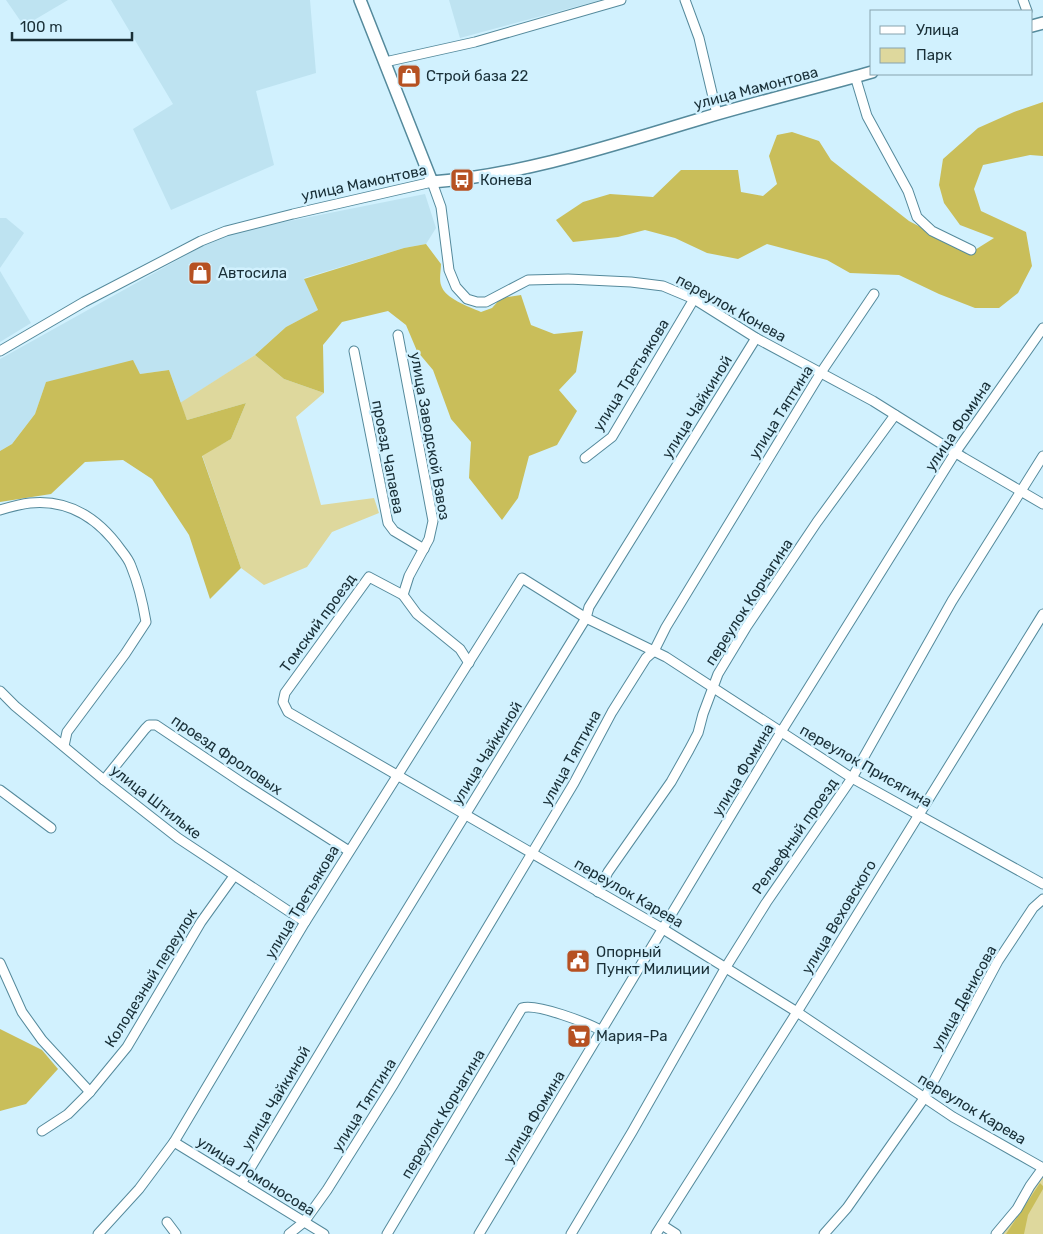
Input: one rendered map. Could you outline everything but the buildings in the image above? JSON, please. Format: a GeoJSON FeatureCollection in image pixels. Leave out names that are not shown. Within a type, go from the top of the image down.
{"type":"FeatureCollection","features":[{"type":"Feature","properties":{"kind":"main road"},"geometry":{"type":"LineString","coordinates":[[360,0],[432,182]]}},
{"type":"Feature","properties":{"kind":"main road","name":"улица Мамонтова"},"geometry":{"type":"LineString","coordinates":[[432,182],[462,180],[530,166],[870,72]]}},
{"type":"Feature","properties":{"kind":"street"},"geometry":{"type":"LineString","coordinates":[[385,62],[475,42],[621,0]]}},
{"type":"Feature","properties":{"kind":"street"},"geometry":{"type":"LineString","coordinates":[[685,0],[699,38],[717,114]]}},
{"type":"Feature","properties":{"kind":"street"},"geometry":{"type":"LineString","coordinates":[[856,76],[867,116],[908,191],[917,216],[932,231],[971,250]]}},
{"type":"Feature","properties":{"kind":"street","name":"переулок Конева"},"geometry":{"type":"LineString","coordinates":[[432,182],[441,207],[449,270],[456,287],[466,298],[477,302],[486,302],[528,280],[568,279],[648,283],[663,286],[694,299],[756,338],[873,402],[955,453],[1043,504]]}},
{"type":"Feature","properties":{"kind":"street","name":"улица Мамонтова"},"geometry":{"type":"LineString","coordinates":[[0,351],[84,302],[201,240],[226,231],[293,214],[432,182]]}},
{"type":"Feature","properties":{"kind":"street","name":"улица Тяптина"},"geometry":{"type":"LineString","coordinates":[[289,1234],[304,1222],[327,1190],[393,1085],[533,853],[578,776],[612,712],[646,658],[654,651],[666,627],[820,374],[874,294]]}},
{"type":"Feature","properties":{"kind":"street","name":"улица Третьякова"},"geometry":{"type":"LineString","coordinates":[[584,458],[612,437],[694,299]]}},
{"type":"Feature","properties":{"kind":"street","name":"улица Фомина"},"geometry":{"type":"LineString","coordinates":[[479,1234],[781,732],[955,453],[1043,328]]}},
{"type":"Feature","properties":{"kind":"street","name":"улица Заводской Взвоз"},"geometry":{"type":"LineString","coordinates":[[398,336],[433,521],[424,548],[409,576],[403,595]]}},
{"type":"Feature","properties":{"kind":"street","name":"улица Чайкиной"},"geometry":{"type":"LineString","coordinates":[[242,1182],[586,618],[589,607],[756,338]]}},
{"type":"Feature","properties":{"kind":"street","name":"проезд Чапаева"},"geometry":{"type":"LineString","coordinates":[[354,351],[388,523],[394,531],[424,548]]}},
{"type":"Feature","properties":{"kind":"street","name":"переулок Корчагина"},"geometry":{"type":"LineString","coordinates":[[598,892],[608,872],[671,782],[689,750],[698,733],[718,674],[747,626],[817,522],[895,415]]}},
{"type":"Feature","properties":{"kind":"street","name":"Рельефный проезд"},"geometry":{"type":"LineString","coordinates":[[571,1234],[632,1132],[726,967],[766,902],[852,778],[952,601],[1043,456]]}},
{"type":"Feature","properties":{"kind":"street"},"geometry":{"type":"LineString","coordinates":[[0,510],[28,503],[50,503],[83,513],[111,535],[131,564],[146,622],[125,654],[67,732],[64,746]]}},
{"type":"Feature","properties":{"kind":"street","name":"Томский проезд"},"geometry":{"type":"LineString","coordinates":[[285,693],[369,577],[403,595]]}},
{"type":"Feature","properties":{"kind":"street","name":"улица Третьякова"},"geometry":{"type":"LineString","coordinates":[[98,1234],[139,1188],[174,1142],[305,922],[522,578]]}},
{"type":"Feature","properties":{"kind":"street","name":"переулок Присягина"},"geometry":{"type":"LineString","coordinates":[[522,578],[586,618],[666,657],[852,778],[1043,884]]}},
{"type":"Feature","properties":{"kind":"street"},"geometry":{"type":"LineString","coordinates":[[403,595],[417,614],[460,649],[469,663]]}},
{"type":"Feature","properties":{"kind":"street","name":"улица Веховского"},"geometry":{"type":"LineString","coordinates":[[656,1234],[797,1012],[1043,614]]}},
{"type":"Feature","properties":{"kind":"street","name":"улица Штильке"},"geometry":{"type":"LineString","coordinates":[[0,691],[104,780],[178,838],[305,922]]}},
{"type":"Feature","properties":{"kind":"street","name":"переулок Карева"},"geometry":{"type":"LineString","coordinates":[[285,693],[283,702],[288,712],[466,813],[726,967],[925,1097],[953,1118],[1043,1168]]}},
{"type":"Feature","properties":{"kind":"street","name":"проезд Фроловых"},"geometry":{"type":"LineString","coordinates":[[104,780],[145,728],[156,724],[244,784],[349,851]]}},
{"type":"Feature","properties":{"kind":"street"},"geometry":{"type":"LineString","coordinates":[[0,790],[51,828]]}},
{"type":"Feature","properties":{"kind":"street","name":"Колодезный переулок"},"geometry":{"type":"LineString","coordinates":[[42,1131],[68,1114],[90,1092],[127,1047],[201,922],[234,876]]}},
{"type":"Feature","properties":{"kind":"street","name":"улица Денисова"},"geometry":{"type":"LineString","coordinates":[[824,1234],[847,1208],[925,1097],[998,961],[1033,908],[1043,899]]}},
{"type":"Feature","properties":{"kind":"street"},"geometry":{"type":"LineString","coordinates":[[0,963],[22,1012],[42,1040],[90,1092]]}},
{"type":"Feature","properties":{"kind":"street","name":"переулок Корчагина"},"geometry":{"type":"LineString","coordinates":[[387,1234],[522,1008],[528,1006],[565,1015],[602,1031]]}},
{"type":"Feature","properties":{"kind":"street","name":"улица Ломоносова"},"geometry":{"type":"LineString","coordinates":[[174,1142],[324,1234]]}},
{"type":"Feature","properties":{"kind":"street"},"geometry":{"type":"LineString","coordinates":[[996,1234],[1017,1210],[1030,1186],[1043,1168]]}},
{"type":"Feature","properties":{"kind":"street"},"geometry":{"type":"LineString","coordinates":[[166,1222],[176,1234]]}},
{"type":"Feature","properties":{"kind":"street"},"geometry":{"type":"LineString","coordinates":[[662,1225],[676,1234]]}},
{"type":"Feature","properties":{"kind":"shaded area"},"geometry":{"type":"Polygon","coordinates":[[[6,0],[68,0],[24,26],[6,0]]]}},
{"type":"Feature","properties":{"kind":"shaded area"},"geometry":{"type":"Polygon","coordinates":[[[111,0],[310,0],[316,73],[256,91],[274,165],[171,210],[133,129],[173,104],[111,0]]]}},
{"type":"Feature","properties":{"kind":"shaded area"},"geometry":{"type":"Polygon","coordinates":[[[449,0],[601,0],[460,38],[449,0]]]}},
{"type":"Feature","properties":{"kind":"shaded area"},"geometry":{"type":"Polygon","coordinates":[[[1043,102],[1043,156],[1030,155],[983,165],[974,189],[981,211],[1026,232],[1032,266],[1018,293],[999,308],[975,308],[899,275],[850,273],[827,260],[767,244],[738,259],[707,253],[675,238],[645,230],[618,237],[573,242],[556,220],[583,202],[610,194],[653,197],[681,170],[738,170],[741,192],[763,196],[777,184],[769,156],[777,135],[792,132],[819,141],[831,160],[909,221],[970,253],[994,238],[960,225],[944,203],[939,185],[943,159],[978,128],[1043,102]]]}},
{"type":"Feature","properties":{"kind":"shaded area"},"geometry":{"type":"Polygon","coordinates":[[[425,194],[436,228],[426,244],[404,248],[304,278],[318,310],[286,327],[255,355],[181,403],[169,370],[46,382],[35,414],[12,444],[0,451],[0,359],[224,234],[425,194]]]}},
{"type":"Feature","properties":{"kind":"shaded area"},"geometry":{"type":"Polygon","coordinates":[[[0,218],[6,218],[24,233],[0,268],[0,218]]]}},
{"type":"Feature","properties":{"kind":"shaded area"},"geometry":{"type":"Polygon","coordinates":[[[426,244],[441,264],[440,280],[443,290],[458,302],[481,312],[492,308],[501,298],[521,295],[531,325],[554,334],[583,331],[576,372],[559,390],[577,411],[557,445],[529,456],[518,498],[502,520],[469,478],[471,442],[451,419],[433,370],[417,351],[406,325],[388,311],[342,322],[323,345],[324,393],[284,379],[255,355],[286,327],[318,310],[304,279],[404,248],[426,244]]]}},
{"type":"Feature","properties":{"kind":"shaded area"},"geometry":{"type":"Polygon","coordinates":[[[0,271],[31,323],[0,342],[0,271]]]}},
{"type":"Feature","properties":{"kind":"shaded area"},"geometry":{"type":"Polygon","coordinates":[[[133,360],[140,374],[169,370],[187,420],[246,403],[231,439],[202,456],[241,568],[210,599],[189,535],[152,479],[123,460],[85,462],[51,494],[0,502],[0,451],[12,444],[35,414],[46,382],[133,360]]]}},
{"type":"Feature","properties":{"kind":"shaded area"},"geometry":{"type":"Polygon","coordinates":[[[0,1029],[42,1050],[58,1069],[26,1104],[0,1111],[0,1029]]]}},
{"type":"Feature","properties":{"kind":"shaded area"},"geometry":{"type":"Polygon","coordinates":[[[1040,1183],[1043,1189],[1028,1215],[1024,1234],[1006,1234],[1040,1183]]]}},
{"type":"Feature","properties":{"kind":"green space"},"geometry":{"type":"Polygon","coordinates":[[[255,355],[284,379],[324,393],[296,417],[321,505],[374,498],[379,513],[332,532],[307,567],[264,585],[241,568],[202,455],[231,439],[246,403],[187,420],[180,403],[255,355]]]}},
{"type":"Feature","properties":{"kind":"green space"},"geometry":{"type":"Polygon","coordinates":[[[1041,1177],[1043,1178],[1043,1234],[1003,1234],[1041,1177]]]}},
{"type":"Feature","properties":{"kind":"place","name":"Строй база 22"},"geometry":{"type":"Point","coordinates":[409,76]}},
{"type":"Feature","properties":{"kind":"place","name":"Конева"},"geometry":{"type":"Point","coordinates":[462,180]}},
{"type":"Feature","properties":{"kind":"place","name":"Автосила"},"geometry":{"type":"Point","coordinates":[200,273]}},
{"type":"Feature","properties":{"kind":"place","name":"Опорный Пункт Милиции"},"geometry":{"type":"Point","coordinates":[578,961]}},
{"type":"Feature","properties":{"kind":"place","name":"Мария-Ра"},"geometry":{"type":"Point","coordinates":[579,1036]}}]}
